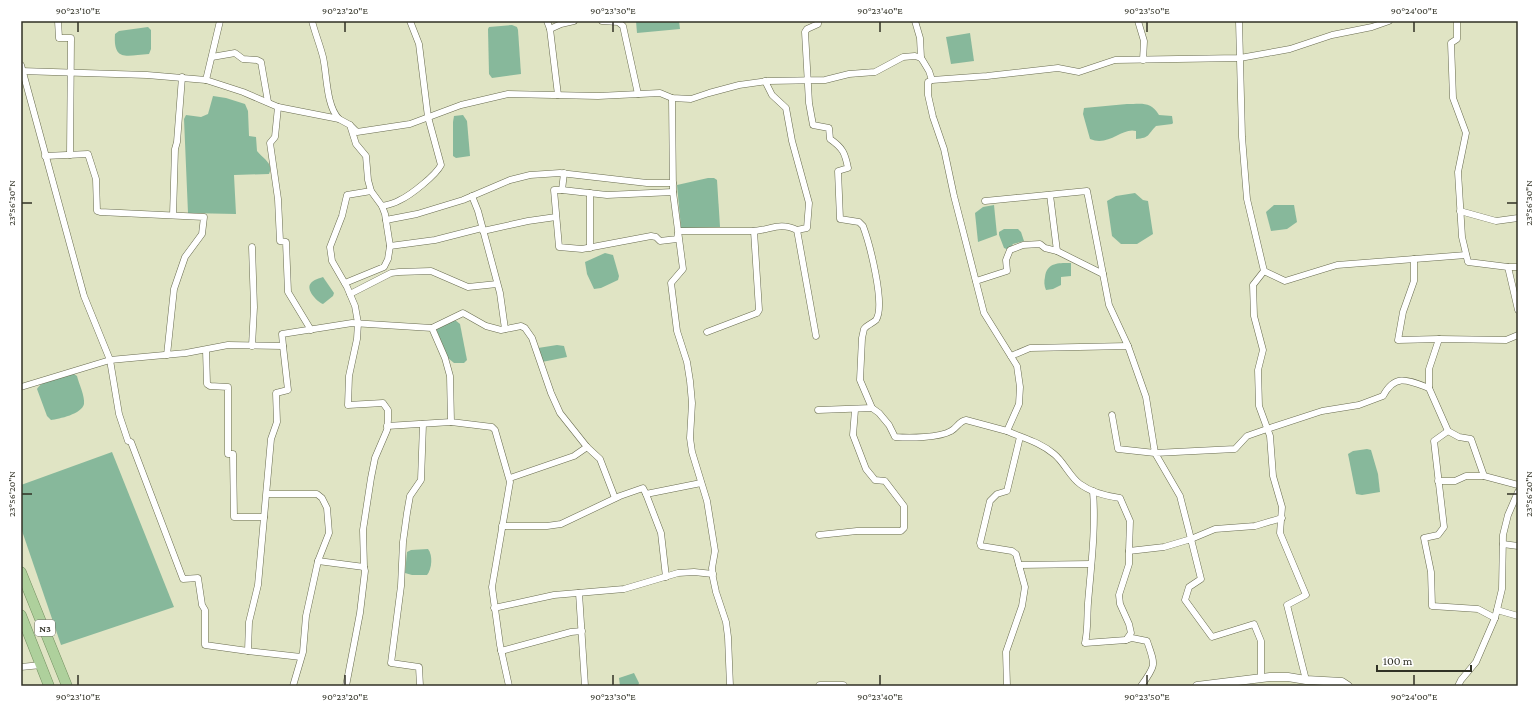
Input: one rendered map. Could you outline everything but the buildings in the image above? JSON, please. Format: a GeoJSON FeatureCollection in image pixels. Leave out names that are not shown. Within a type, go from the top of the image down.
{"type":"FeatureCollection","features":[{"type":"Feature","properties":{"kind":"highway","name":"N3"},"geometry":{"type":"LineString","coordinates":[[21,572],[67,686]]}},
{"type":"Feature","properties":{"kind":"highway","name":"N3"},"geometry":{"type":"LineString","coordinates":[[21,615],[49,686]]}},
{"type":"Feature","properties":{"kind":"street"},"geometry":{"type":"LineString","coordinates":[[58,21],[58,38],[71,38],[70,155]]}},
{"type":"Feature","properties":{"kind":"street"},"geometry":{"type":"LineString","coordinates":[[206,80],[220,21]]}},
{"type":"Feature","properties":{"kind":"street"},"geometry":{"type":"LineString","coordinates":[[312,21],[323,55],[331,105],[335,114],[357,132],[410,124],[461,105],[508,94],[558,95],[660,93],[672,98],[691,99],[716,91],[765,81],[825,80],[849,74],[875,72],[903,57],[915,56],[921,58]]}},
{"type":"Feature","properties":{"kind":"street"},"geometry":{"type":"LineString","coordinates":[[382,206],[401,200],[440,166],[428,117],[419,44],[410,21]]}},
{"type":"Feature","properties":{"kind":"street"},"geometry":{"type":"LineString","coordinates":[[547,21],[550,29],[558,95]]}},
{"type":"Feature","properties":{"kind":"street"},"geometry":{"type":"LineString","coordinates":[[550,29],[561,24],[574,21]]}},
{"type":"Feature","properties":{"kind":"street"},"geometry":{"type":"LineString","coordinates":[[602,21],[618,22],[623,26],[638,94]]}},
{"type":"Feature","properties":{"kind":"street"},"geometry":{"type":"LineString","coordinates":[[818,21],[818,24],[807,29],[805,32],[809,103],[813,125],[829,128],[830,139],[841,146],[845,155],[848,168],[838,171],[840,219],[859,222],[863,226],[877,278],[878,314],[876,321],[864,329],[862,338],[860,380],[872,408],[879,413],[889,425],[895,437],[945,434],[952,431],[960,422],[966,420],[1006,431],[1034,442],[1053,453],[1079,484],[1100,495],[1120,498],[1130,521],[1129,564],[1119,595],[1121,608],[1130,624],[1131,633],[1126,640]]}},
{"type":"Feature","properties":{"kind":"street"},"geometry":{"type":"LineString","coordinates":[[916,21],[920,38],[921,58],[929,71],[932,80]]}},
{"type":"Feature","properties":{"kind":"street"},"geometry":{"type":"LineString","coordinates":[[1138,21],[1144,41],[1143,60]]}},
{"type":"Feature","properties":{"kind":"street"},"geometry":{"type":"LineString","coordinates":[[1239,21],[1242,138],[1248,199],[1264,271],[1253,286],[1254,316],[1263,350],[1258,370],[1259,406],[1270,436],[1273,476],[1282,507],[1280,533],[1306,595],[1287,605],[1306,680]]}},
{"type":"Feature","properties":{"kind":"street"},"geometry":{"type":"LineString","coordinates":[[1006,431],[1019,404],[1020,387],[1017,366],[984,313],[954,196],[944,149],[933,117],[928,95],[928,82],[932,80],[987,76],[1058,68],[1078,72],[1115,60],[1240,58],[1290,49],[1332,35],[1372,27],[1389,21]]}},
{"type":"Feature","properties":{"kind":"street"},"geometry":{"type":"LineString","coordinates":[[1457,21],[1457,39],[1451,43],[1453,98],[1466,134],[1458,172],[1462,237],[1466,256],[1468,262],[1508,267],[1518,266]]}},
{"type":"Feature","properties":{"kind":"street"},"geometry":{"type":"LineString","coordinates":[[212,57],[235,52],[243,59],[257,60],[261,62],[268,102]]}},
{"type":"Feature","properties":{"kind":"street"},"geometry":{"type":"LineString","coordinates":[[302,657],[205,645],[205,610],[202,605],[198,578],[183,579],[131,442],[128,441],[119,414],[110,360],[84,296],[22,69],[182,77],[206,80],[278,107],[339,118]]}},
{"type":"Feature","properties":{"kind":"street"},"geometry":{"type":"LineString","coordinates":[[173,215],[175,149],[177,142],[182,77]]}},
{"type":"Feature","properties":{"kind":"street"},"geometry":{"type":"LineString","coordinates":[[679,229],[754,231],[777,226],[790,227],[797,230],[807,228],[809,202],[792,140],[786,108],[772,95],[765,81]]}},
{"type":"Feature","properties":{"kind":"street"},"geometry":{"type":"LineString","coordinates":[[672,98],[673,192],[683,269],[671,283],[677,331],[687,362],[690,381],[692,403],[690,438],[692,452],[707,501],[715,551],[713,574],[716,592],[726,622],[730,686]]}},
{"type":"Feature","properties":{"kind":"street"},"geometry":{"type":"LineString","coordinates":[[278,107],[275,137],[270,143],[278,199],[280,241],[286,242],[288,292],[311,330]]}},
{"type":"Feature","properties":{"kind":"street"},"geometry":{"type":"LineString","coordinates":[[345,284],[384,266],[388,259],[390,246],[382,206],[371,191],[368,180],[366,156],[356,144],[350,125]]}},
{"type":"Feature","properties":{"kind":"street"},"geometry":{"type":"LineString","coordinates":[[45,156],[88,154],[96,179],[97,211],[204,217],[202,234],[191,251],[185,257],[174,289],[167,355]]}},
{"type":"Feature","properties":{"kind":"street"},"geometry":{"type":"LineString","coordinates":[[386,220],[417,214],[472,196],[510,180],[530,175],[564,173],[647,183],[673,183]]}},
{"type":"Feature","properties":{"kind":"street"},"geometry":{"type":"LineString","coordinates":[[562,190],[564,173]]}},
{"type":"Feature","properties":{"kind":"street"},"geometry":{"type":"LineString","coordinates":[[673,192],[607,195],[554,190],[559,247],[582,249],[651,236],[656,237],[660,241],[677,239],[679,229]]}},
{"type":"Feature","properties":{"kind":"street"},"geometry":{"type":"LineString","coordinates":[[346,686],[360,613],[365,571],[363,530],[375,458],[387,426],[388,410],[383,403],[348,405],[349,376],[357,339],[358,323],[350,294],[332,261],[330,247],[342,216],[347,195],[371,191]]}},
{"type":"Feature","properties":{"kind":"street"},"geometry":{"type":"LineString","coordinates":[[985,201],[1087,191],[1109,305],[1128,346],[1146,397],[1155,453],[1180,496],[1201,579],[1189,587],[1186,600],[1212,637],[1254,624],[1261,641],[1262,678]]}},
{"type":"Feature","properties":{"kind":"street"},"geometry":{"type":"LineString","coordinates":[[590,193],[590,248]]}},
{"type":"Feature","properties":{"kind":"street"},"geometry":{"type":"LineString","coordinates":[[1050,195],[1057,252]]}},
{"type":"Feature","properties":{"kind":"street"},"geometry":{"type":"LineString","coordinates":[[472,196],[483,229],[497,284],[505,329]]}},
{"type":"Feature","properties":{"kind":"street"},"geometry":{"type":"LineString","coordinates":[[1460,211],[1496,221],[1518,218]]}},
{"type":"Feature","properties":{"kind":"street"},"geometry":{"type":"LineString","coordinates":[[390,246],[435,240],[528,220],[556,217]]}},
{"type":"Feature","properties":{"kind":"street"},"geometry":{"type":"LineString","coordinates":[[797,230],[816,336]]}},
{"type":"Feature","properties":{"kind":"street"},"geometry":{"type":"LineString","coordinates":[[707,332],[757,313],[759,310],[754,231]]}},
{"type":"Feature","properties":{"kind":"street"},"geometry":{"type":"LineString","coordinates":[[976,281],[1007,271],[1006,260],[1010,250],[1016,246],[1040,244],[1045,248],[1057,252],[1103,274]]}},
{"type":"Feature","properties":{"kind":"street"},"geometry":{"type":"LineString","coordinates":[[252,247],[254,307],[252,346]]}},
{"type":"Feature","properties":{"kind":"street"},"geometry":{"type":"LineString","coordinates":[[1264,271],[1285,281],[1337,265],[1466,256]]}},
{"type":"Feature","properties":{"kind":"street"},"geometry":{"type":"LineString","coordinates":[[1414,259],[1414,281],[1403,312],[1398,340],[1506,340],[1518,336]]}},
{"type":"Feature","properties":{"kind":"street"},"geometry":{"type":"LineString","coordinates":[[1508,267],[1518,310]]}},
{"type":"Feature","properties":{"kind":"street"},"geometry":{"type":"LineString","coordinates":[[350,294],[391,273],[399,272],[431,271],[468,287],[497,284]]}},
{"type":"Feature","properties":{"kind":"street"},"geometry":{"type":"LineString","coordinates":[[248,651],[249,622],[258,586],[271,439],[277,422],[276,393],[288,390],[282,334],[358,323],[432,328],[462,313],[486,326],[505,329],[521,326],[525,328],[532,338],[551,393],[560,413],[602,463],[615,498]]}},
{"type":"Feature","properties":{"kind":"street"},"geometry":{"type":"LineString","coordinates":[[432,328],[445,358],[450,376],[451,422]]}},
{"type":"Feature","properties":{"kind":"street"},"geometry":{"type":"LineString","coordinates":[[1439,339],[1429,369],[1429,388],[1448,431],[1459,437],[1471,439],[1484,476]]}},
{"type":"Feature","properties":{"kind":"street"},"geometry":{"type":"LineString","coordinates":[[21,388],[110,360],[167,355],[206,350],[228,345],[283,346]]}},
{"type":"Feature","properties":{"kind":"street"},"geometry":{"type":"LineString","coordinates":[[1011,356],[1030,348],[1128,346]]}},
{"type":"Feature","properties":{"kind":"street"},"geometry":{"type":"LineString","coordinates":[[206,350],[207,384],[210,386],[228,387],[228,454],[233,454],[234,517],[264,518]]}},
{"type":"Feature","properties":{"kind":"street"},"geometry":{"type":"LineString","coordinates":[[1112,416],[1118,449],[1155,453],[1235,449],[1247,436],[1322,411],[1359,405],[1383,396],[1388,386],[1395,381],[1408,380],[1429,388]]}},
{"type":"Feature","properties":{"kind":"street"},"geometry":{"type":"LineString","coordinates":[[818,410],[855,410],[872,408]]}},
{"type":"Feature","properties":{"kind":"street"},"geometry":{"type":"LineString","coordinates":[[819,535],[857,531],[901,531],[904,528],[904,506],[885,481],[874,480],[866,469],[853,436],[855,410]]}},
{"type":"Feature","properties":{"kind":"street"},"geometry":{"type":"LineString","coordinates":[[387,426],[423,424],[428,422],[451,422],[492,427],[495,430],[510,478],[492,587],[501,651],[509,686]]}},
{"type":"Feature","properties":{"kind":"street"},"geometry":{"type":"LineString","coordinates":[[420,686],[419,667],[391,664],[401,586],[403,542],[407,514],[410,496],[421,480],[423,424]]}},
{"type":"Feature","properties":{"kind":"street"},"geometry":{"type":"LineString","coordinates":[[1448,431],[1434,441],[1444,527],[1438,536],[1424,538],[1432,572],[1432,606],[1478,609],[1495,618]]}},
{"type":"Feature","properties":{"kind":"street"},"geometry":{"type":"LineString","coordinates":[[1007,686],[1006,652],[1022,606],[1025,587],[1016,554],[1012,551],[981,546],[980,543],[990,501],[996,494],[1006,491],[1020,437]]}},
{"type":"Feature","properties":{"kind":"street"},"geometry":{"type":"LineString","coordinates":[[510,478],[574,456],[587,447]]}},
{"type":"Feature","properties":{"kind":"street"},"geometry":{"type":"LineString","coordinates":[[1438,481],[1455,481],[1466,476],[1484,476],[1518,485]]}},
{"type":"Feature","properties":{"kind":"street"},"geometry":{"type":"LineString","coordinates":[[646,494],[701,483]]}},
{"type":"Feature","properties":{"kind":"street"},"geometry":{"type":"LineString","coordinates":[[502,526],[547,526],[561,524],[615,498],[643,488],[661,533],[666,577]]}},
{"type":"Feature","properties":{"kind":"street"},"geometry":{"type":"LineString","coordinates":[[1093,491],[1091,564],[1087,614],[1088,632],[1085,643],[1126,640],[1132,638],[1147,641],[1154,660],[1154,666],[1142,686]]}},
{"type":"Feature","properties":{"kind":"street"},"geometry":{"type":"LineString","coordinates":[[1458,686],[1476,662],[1495,618],[1502,589],[1502,535],[1508,515],[1518,492]]}},
{"type":"Feature","properties":{"kind":"street"},"geometry":{"type":"LineString","coordinates":[[267,494],[317,494],[322,498],[327,508],[329,533],[318,561],[306,616],[302,657],[293,686]]}},
{"type":"Feature","properties":{"kind":"street"},"geometry":{"type":"LineString","coordinates":[[1129,551],[1164,546],[1191,539],[1215,529],[1255,526],[1282,518]]}},
{"type":"Feature","properties":{"kind":"street"},"geometry":{"type":"LineString","coordinates":[[1502,544],[1518,546]]}},
{"type":"Feature","properties":{"kind":"street"},"geometry":{"type":"LineString","coordinates":[[318,561],[364,567]]}},
{"type":"Feature","properties":{"kind":"street"},"geometry":{"type":"LineString","coordinates":[[1019,565],[1091,564]]}},
{"type":"Feature","properties":{"kind":"street"},"geometry":{"type":"LineString","coordinates":[[494,608],[542,597],[624,589],[678,573],[694,572],[713,574]]}},
{"type":"Feature","properties":{"kind":"street"},"geometry":{"type":"LineString","coordinates":[[579,593],[585,686]]}},
{"type":"Feature","properties":{"kind":"street"},"geometry":{"type":"LineString","coordinates":[[1497,610],[1518,616]]}},
{"type":"Feature","properties":{"kind":"street"},"geometry":{"type":"LineString","coordinates":[[501,651],[571,632],[582,631]]}},
{"type":"Feature","properties":{"kind":"street"},"geometry":{"type":"LineString","coordinates":[[21,667],[41,665]]}},
{"type":"Feature","properties":{"kind":"street"},"geometry":{"type":"LineString","coordinates":[[1197,686],[1262,678],[1288,677],[1306,680],[1342,682],[1348,686]]}},
{"type":"Feature","properties":{"kind":"street"},"geometry":{"type":"LineString","coordinates":[[820,686],[843,686]]}},
{"type":"Feature","properties":{"kind":"shaded area"},"geometry":{"type":"Polygon","coordinates":[[[636,21],[679,21],[680,29],[637,33],[636,21]]]}},
{"type":"Feature","properties":{"kind":"shaded area"},"geometry":{"type":"Polygon","coordinates":[[[512,25],[517,27],[518,30],[521,74],[492,78],[489,74],[488,29],[489,27],[512,25]]]}},
{"type":"Feature","properties":{"kind":"shaded area"},"geometry":{"type":"Polygon","coordinates":[[[148,27],[151,30],[151,49],[149,54],[128,56],[119,53],[115,43],[115,34],[119,31],[148,27]]]}},
{"type":"Feature","properties":{"kind":"shaded area"},"geometry":{"type":"Polygon","coordinates":[[[970,33],[974,61],[951,64],[946,37],[970,33]]]}},
{"type":"Feature","properties":{"kind":"shaded area"},"geometry":{"type":"Polygon","coordinates":[[[213,96],[226,98],[245,104],[248,111],[249,136],[256,137],[257,151],[267,161],[270,167],[269,174],[234,175],[236,214],[188,213],[184,119],[186,115],[201,117],[208,114],[213,96]]]}},
{"type":"Feature","properties":{"kind":"shaded area"},"geometry":{"type":"Polygon","coordinates":[[[1127,104],[1149,105],[1153,107],[1159,115],[1172,116],[1173,123],[1156,126],[1144,138],[1136,139],[1136,131],[1131,131],[1103,141],[1090,139],[1083,114],[1084,108],[1127,104]]]}},
{"type":"Feature","properties":{"kind":"shaded area"},"geometry":{"type":"Polygon","coordinates":[[[463,115],[467,121],[470,156],[456,158],[453,156],[453,122],[454,116],[463,115]]]}},
{"type":"Feature","properties":{"kind":"shaded area"},"geometry":{"type":"Polygon","coordinates":[[[714,178],[717,180],[720,227],[681,228],[677,185],[714,178]]]}},
{"type":"Feature","properties":{"kind":"shaded area"},"geometry":{"type":"Polygon","coordinates":[[[1135,193],[1143,200],[1148,201],[1153,234],[1137,244],[1121,244],[1112,236],[1107,201],[1116,196],[1135,193]]]}},
{"type":"Feature","properties":{"kind":"shaded area"},"geometry":{"type":"Polygon","coordinates":[[[994,205],[997,235],[978,242],[975,213],[983,207],[994,205]]]}},
{"type":"Feature","properties":{"kind":"shaded area"},"geometry":{"type":"Polygon","coordinates":[[[1274,205],[1294,205],[1297,222],[1287,229],[1271,231],[1266,212],[1274,205]]]}},
{"type":"Feature","properties":{"kind":"shaded area"},"geometry":{"type":"Polygon","coordinates":[[[1004,229],[1018,229],[1021,232],[1024,241],[1013,244],[1009,250],[1004,248],[999,232],[1004,229]]]}},
{"type":"Feature","properties":{"kind":"shaded area"},"geometry":{"type":"Polygon","coordinates":[[[605,253],[613,255],[619,276],[618,280],[601,288],[594,289],[587,274],[585,262],[605,253]]]}},
{"type":"Feature","properties":{"kind":"shaded area"},"geometry":{"type":"Polygon","coordinates":[[[1071,263],[1071,276],[1061,277],[1061,285],[1053,289],[1046,290],[1044,280],[1048,268],[1054,264],[1071,263]]]}},
{"type":"Feature","properties":{"kind":"shaded area"},"geometry":{"type":"Polygon","coordinates":[[[323,277],[334,293],[333,296],[323,304],[315,298],[311,292],[310,286],[312,282],[323,277]]]}},
{"type":"Feature","properties":{"kind":"shaded area"},"geometry":{"type":"Polygon","coordinates":[[[455,320],[460,324],[467,360],[464,363],[454,363],[448,358],[436,329],[455,320]]]}},
{"type":"Feature","properties":{"kind":"shaded area"},"geometry":{"type":"Polygon","coordinates":[[[557,345],[564,346],[567,357],[542,362],[538,348],[557,345]]]}},
{"type":"Feature","properties":{"kind":"shaded area"},"geometry":{"type":"Polygon","coordinates":[[[74,374],[77,376],[83,394],[84,404],[82,408],[70,415],[51,420],[47,416],[37,389],[48,381],[74,374]]]}},
{"type":"Feature","properties":{"kind":"shaded area"},"geometry":{"type":"Polygon","coordinates":[[[1367,449],[1371,450],[1378,474],[1380,492],[1362,495],[1356,494],[1348,454],[1353,451],[1367,449]]]}},
{"type":"Feature","properties":{"kind":"shaded area"},"geometry":{"type":"Polygon","coordinates":[[[112,452],[174,607],[61,645],[21,528],[21,485],[112,452]]]}},
{"type":"Feature","properties":{"kind":"shaded area"},"geometry":{"type":"Polygon","coordinates":[[[428,549],[431,555],[431,562],[427,575],[412,575],[405,573],[407,552],[411,550],[428,549]]]}},
{"type":"Feature","properties":{"kind":"shaded area"},"geometry":{"type":"Polygon","coordinates":[[[634,673],[639,683],[638,686],[620,686],[619,678],[634,673]]]}}]}
